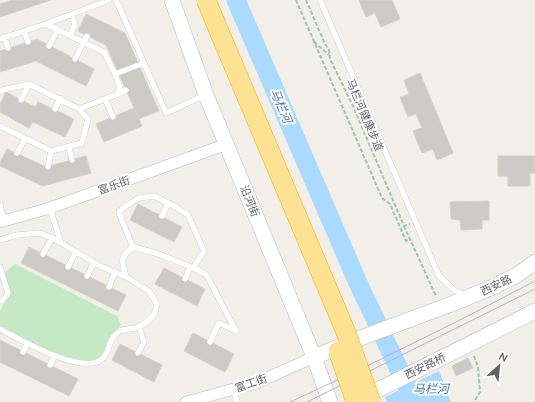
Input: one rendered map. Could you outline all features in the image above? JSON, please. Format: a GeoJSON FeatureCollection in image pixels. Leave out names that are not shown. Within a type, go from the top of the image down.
{"type":"FeatureCollection","features":[{"type":"Feature","properties":{"kind":"highway"},"geometry":{"type":"LineString","coordinates":[[195,0],[332,334],[355,402]]}},
{"type":"Feature","properties":{"kind":"highway"},"geometry":{"type":"LineString","coordinates":[[206,0],[344,330],[374,396]]}},
{"type":"Feature","properties":{"kind":"street","name":"沿河街"},"geometry":{"type":"LineString","coordinates":[[172,0],[206,95],[314,357],[330,402]]}},
{"type":"Feature","properties":{"kind":"street","name":"富乐街"},"geometry":{"type":"LineString","coordinates":[[2,222],[50,208],[227,144]]}},
{"type":"Feature","properties":{"kind":"street","name":"西安路"},"geometry":{"type":"LineString","coordinates":[[461,300],[493,287],[535,262]]}},
{"type":"Feature","properties":{"kind":"street"},"geometry":{"type":"LineString","coordinates":[[314,357],[461,300]]}},
{"type":"Feature","properties":{"kind":"street"},"geometry":{"type":"LineString","coordinates":[[474,343],[535,311]]}},
{"type":"Feature","properties":{"kind":"street","name":"西安路桥"},"geometry":{"type":"LineString","coordinates":[[355,402],[374,396],[474,343]]}},
{"type":"Feature","properties":{"kind":"street","name":"富工街"},"geometry":{"type":"LineString","coordinates":[[186,402],[256,383],[314,357]]}},
{"type":"Feature","properties":{"kind":"lane"},"geometry":{"type":"LineString","coordinates":[[8,48],[2,39],[109,0]]}},
{"type":"Feature","properties":{"kind":"lane"},"geometry":{"type":"LineString","coordinates":[[116,0],[166,112],[206,95]]}},
{"type":"Feature","properties":{"kind":"lane"},"geometry":{"type":"LineString","coordinates":[[320,0],[439,276],[454,290],[461,300]]}},
{"type":"Feature","properties":{"kind":"lane"},"geometry":{"type":"LineString","coordinates":[[70,36],[75,25],[72,14]]}},
{"type":"Feature","properties":{"kind":"lane"},"geometry":{"type":"LineString","coordinates":[[46,24],[104,52],[111,62],[120,88],[118,94]]}},
{"type":"Feature","properties":{"kind":"lane"},"geometry":{"type":"LineString","coordinates":[[50,46],[58,30]]}},
{"type":"Feature","properties":{"kind":"lane"},"geometry":{"type":"LineString","coordinates":[[24,31],[28,42]]}},
{"type":"Feature","properties":{"kind":"lane"},"geometry":{"type":"LineString","coordinates":[[76,59],[87,36]]}},
{"type":"Feature","properties":{"kind":"lane"},"geometry":{"type":"LineString","coordinates":[[115,74],[144,63]]}},
{"type":"Feature","properties":{"kind":"lane"},"geometry":{"type":"LineString","coordinates":[[22,100],[29,84]]}},
{"type":"Feature","properties":{"kind":"lane"},"geometry":{"type":"LineString","coordinates":[[0,92],[29,84],[79,108],[88,119],[82,143],[51,151],[0,126]]}},
{"type":"Feature","properties":{"kind":"lane"},"geometry":{"type":"LineString","coordinates":[[79,108],[126,90]]}},
{"type":"Feature","properties":{"kind":"lane"},"geometry":{"type":"LineString","coordinates":[[55,109],[60,98]]}},
{"type":"Feature","properties":{"kind":"lane"},"geometry":{"type":"LineString","coordinates":[[105,99],[113,117]]}},
{"type":"Feature","properties":{"kind":"lane"},"geometry":{"type":"LineString","coordinates":[[17,154],[25,138]]}},
{"type":"Feature","properties":{"kind":"lane"},"geometry":{"type":"LineString","coordinates":[[69,147],[72,160]]}},
{"type":"Feature","properties":{"kind":"lane"},"geometry":{"type":"LineString","coordinates":[[48,167],[51,151]]}},
{"type":"Feature","properties":{"kind":"lane"},"geometry":{"type":"LineString","coordinates":[[185,278],[192,267],[204,251],[188,215],[154,196],[139,198],[119,212],[133,246],[192,267],[201,271],[207,276],[236,331],[219,323],[210,342]]}},
{"type":"Feature","properties":{"kind":"lane"},"geometry":{"type":"LineString","coordinates":[[162,216],[168,203]]}},
{"type":"Feature","properties":{"kind":"lane"},"geometry":{"type":"LineString","coordinates":[[0,205],[2,222]]}},
{"type":"Feature","properties":{"kind":"lane"},"geometry":{"type":"LineString","coordinates":[[50,208],[61,243]]}},
{"type":"Feature","properties":{"kind":"lane"},"geometry":{"type":"LineString","coordinates":[[0,240],[17,235],[40,233],[52,238],[94,263],[126,277],[149,291],[157,304],[153,316],[139,327],[122,330],[114,336],[103,358],[94,363],[78,363],[55,355],[27,344],[0,329]]}},
{"type":"Feature","properties":{"kind":"lane"},"geometry":{"type":"LineString","coordinates":[[43,254],[52,238]]}},
{"type":"Feature","properties":{"kind":"lane"},"geometry":{"type":"LineString","coordinates":[[126,277],[123,262],[124,253],[133,246]]}},
{"type":"Feature","properties":{"kind":"lane"},"geometry":{"type":"LineString","coordinates":[[68,267],[76,252]]}},
{"type":"Feature","properties":{"kind":"lane"},"geometry":{"type":"LineString","coordinates":[[87,276],[94,263]]}},
{"type":"Feature","properties":{"kind":"lane"},"geometry":{"type":"LineString","coordinates":[[0,267],[8,293],[4,300],[0,301]]}},
{"type":"Feature","properties":{"kind":"lane"},"geometry":{"type":"LineString","coordinates":[[109,287],[115,272]]}},
{"type":"Feature","properties":{"kind":"lane"},"geometry":{"type":"LineString","coordinates":[[138,353],[144,342],[139,327]]}},
{"type":"Feature","properties":{"kind":"lane"},"geometry":{"type":"LineString","coordinates":[[23,352],[27,344]]}},
{"type":"Feature","properties":{"kind":"lane"},"geometry":{"type":"LineString","coordinates":[[50,365],[55,355]]}},
{"type":"Feature","properties":{"kind":"lane"},"geometry":{"type":"LineString","coordinates":[[234,390],[237,402]]}},
{"type":"Feature","properties":{"kind":"path"},"geometry":{"type":"LineString","coordinates":[[296,0],[382,198],[390,204],[406,241],[410,239],[436,296]]}},
{"type":"Feature","properties":{"kind":"path","name":"马栏河健康步道"},"geometry":{"type":"LineString","coordinates":[[306,0],[325,44],[330,50],[330,59],[353,106],[410,239]]}},
{"type":"Feature","properties":{"kind":"path"},"geometry":{"type":"LineString","coordinates":[[313,42],[330,55]]}},
{"type":"Feature","properties":{"kind":"path"},"geometry":{"type":"LineString","coordinates":[[404,226],[416,223]]}},
{"type":"Feature","properties":{"kind":"path"},"geometry":{"type":"LineString","coordinates":[[474,343],[474,357],[480,378],[480,392],[474,402]]}},
{"type":"Feature","properties":{"kind":"path"},"geometry":{"type":"LineString","coordinates":[[476,398],[479,402]]}},
{"type":"Feature","properties":{"kind":"green space"},"geometry":{"type":"Polygon","coordinates":[[[15,264],[117,316],[121,326],[111,336],[101,356],[93,361],[81,361],[67,357],[21,337],[0,325],[0,311],[10,293],[4,273],[15,264]]]}},
{"type":"Feature","properties":{"kind":"water","name":"马栏河"},"geometry":{"type":"Polygon","coordinates":[[[439,371],[451,402],[387,402],[385,397],[439,371]]]}},
{"type":"Feature","properties":{"kind":"building"},"geometry":{"type":"Polygon","coordinates":[[[12,0],[51,0],[0,17],[0,4],[12,0]]]}},
{"type":"Feature","properties":{"kind":"building"},"geometry":{"type":"Polygon","coordinates":[[[359,0],[392,0],[400,19],[381,27],[375,13],[366,17],[359,0]]]}},
{"type":"Feature","properties":{"kind":"building"},"geometry":{"type":"Polygon","coordinates":[[[86,14],[125,33],[159,111],[139,119],[106,45],[78,31],[86,14]]]}},
{"type":"Feature","properties":{"kind":"building"},"geometry":{"type":"Polygon","coordinates":[[[37,39],[94,69],[86,86],[36,61],[0,72],[0,51],[37,39]]]}},
{"type":"Feature","properties":{"kind":"building"},"geometry":{"type":"Polygon","coordinates":[[[420,73],[453,153],[437,160],[433,149],[422,153],[413,131],[422,128],[416,114],[408,117],[400,97],[409,94],[404,80],[420,73]]]}},
{"type":"Feature","properties":{"kind":"building"},"geometry":{"type":"Polygon","coordinates":[[[6,92],[35,107],[38,102],[74,119],[65,137],[33,122],[29,128],[0,112],[0,104],[6,92]]]}},
{"type":"Feature","properties":{"kind":"building"},"geometry":{"type":"Polygon","coordinates":[[[134,108],[142,126],[104,142],[96,124],[134,108]]]}},
{"type":"Feature","properties":{"kind":"building"},"geometry":{"type":"Polygon","coordinates":[[[7,149],[46,167],[86,156],[91,173],[43,186],[0,166],[7,149]]]}},
{"type":"Feature","properties":{"kind":"building"},"geometry":{"type":"Polygon","coordinates":[[[498,156],[535,156],[535,173],[530,173],[530,186],[508,186],[508,176],[498,176],[498,156]]]}},
{"type":"Feature","properties":{"kind":"building"},"geometry":{"type":"Polygon","coordinates":[[[489,201],[489,220],[482,220],[482,229],[461,230],[460,220],[451,219],[450,202],[489,201]]]}},
{"type":"Feature","properties":{"kind":"building"},"geometry":{"type":"Polygon","coordinates":[[[138,204],[182,227],[174,242],[130,220],[138,204]]]}},
{"type":"Feature","properties":{"kind":"building"},"geometry":{"type":"Polygon","coordinates":[[[29,247],[126,295],[118,311],[21,263],[29,247]]]}},
{"type":"Feature","properties":{"kind":"building"},"geometry":{"type":"Polygon","coordinates":[[[164,268],[205,289],[197,306],[155,284],[164,268]]]}},
{"type":"Feature","properties":{"kind":"building"},"geometry":{"type":"Polygon","coordinates":[[[193,333],[234,354],[225,372],[184,351],[193,333]]]}},
{"type":"Feature","properties":{"kind":"building"},"geometry":{"type":"Polygon","coordinates":[[[0,340],[78,379],[69,396],[0,362],[0,340]]]}},
{"type":"Feature","properties":{"kind":"building"},"geometry":{"type":"Polygon","coordinates":[[[120,344],[162,365],[154,382],[112,360],[120,344]]]}},
{"type":"Feature","properties":{"kind":"building"},"geometry":{"type":"Polygon","coordinates":[[[468,358],[473,368],[456,376],[452,366],[468,358]]]}},
{"type":"Feature","properties":{"kind":"waterway","name":"马栏河"},"geometry":{"type":"LineString","coordinates":[[236,0],[358,283],[407,386]]}},
{"type":"Feature","properties":{"kind":"tram line"},"geometry":{"type":"LineString","coordinates":[[290,402],[361,369],[535,281]]}},
{"type":"Feature","properties":{"kind":"tram line"},"geometry":{"type":"LineString","coordinates":[[307,402],[535,289]]}}]}
